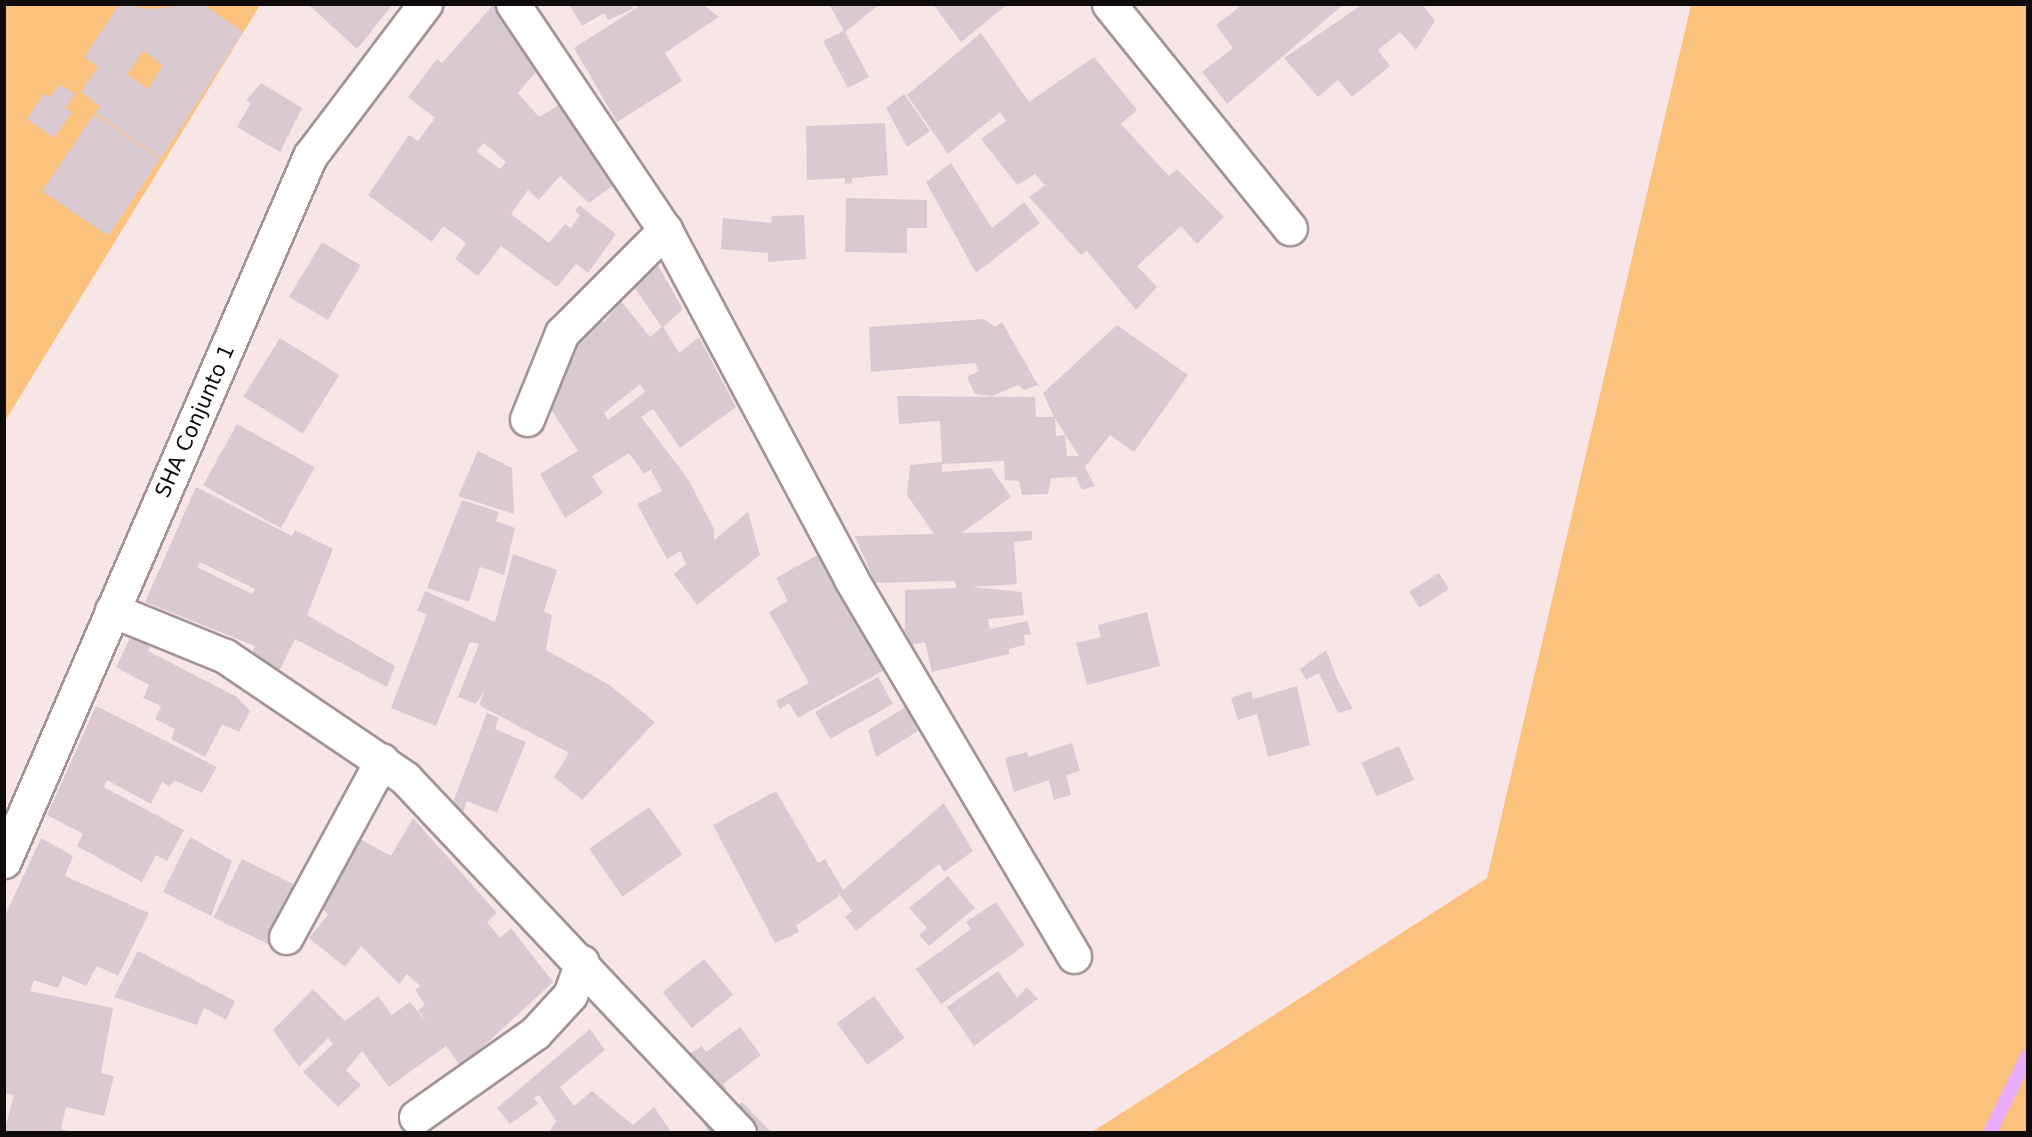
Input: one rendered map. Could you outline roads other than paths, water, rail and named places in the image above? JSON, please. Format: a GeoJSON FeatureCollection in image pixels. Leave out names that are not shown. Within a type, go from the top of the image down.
{"type":"FeatureCollection","features":[{"type":"Feature","properties":{"kind":"street","name":"SHA Conjunto 1"},"geometry":{"type":"LineString","coordinates":[[4,861],[310,156],[425,4]]}},
{"type":"Feature","properties":{"kind":"street"},"geometry":{"type":"LineString","coordinates":[[513,4],[665,230],[851,579],[1074,956]]}},
{"type":"Feature","properties":{"kind":"street"},"geometry":{"type":"LineString","coordinates":[[1109,4],[1290,228]]}},
{"type":"Feature","properties":{"kind":"street"},"geometry":{"type":"LineString","coordinates":[[527,419],[562,333],[665,230]]}},
{"type":"Feature","properties":{"kind":"street"},"geometry":{"type":"LineString","coordinates":[[112,610],[225,656],[382,760],[582,962],[739,1132]]}},
{"type":"Feature","properties":{"kind":"street"},"geometry":{"type":"LineString","coordinates":[[286,937],[382,760]]}},
{"type":"Feature","properties":{"kind":"street"},"geometry":{"type":"LineString","coordinates":[[416,1117],[535,1033],[570,996],[582,962]]}},
{"type":"Feature","properties":{"kind":"waterway"},"geometry":{"type":"LineString","coordinates":[[1990,1132],[2028,1055]]}}]}
